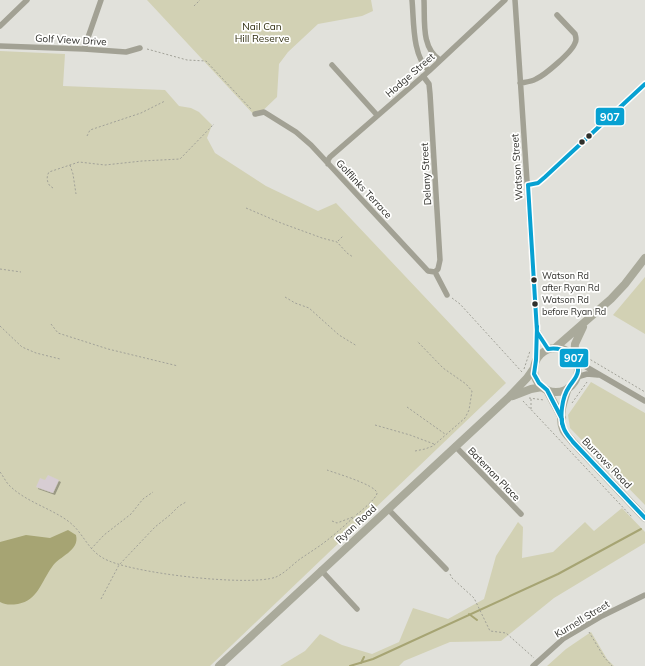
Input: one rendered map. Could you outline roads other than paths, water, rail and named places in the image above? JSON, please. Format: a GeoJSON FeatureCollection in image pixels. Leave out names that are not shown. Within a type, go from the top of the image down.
{"type":"FeatureCollection","features":[{"type":"Feature","properties":{"kind":"street"},"geometry":{"type":"LineString","coordinates":[[0,26],[27,0]]}},
{"type":"Feature","properties":{"kind":"street"},"geometry":{"type":"LineString","coordinates":[[84,49],[101,0]]}},
{"type":"Feature","properties":{"kind":"street"},"geometry":{"type":"LineString","coordinates":[[412,0],[419,56],[424,67],[429,71]]}},
{"type":"Feature","properties":{"kind":"street"},"geometry":{"type":"LineString","coordinates":[[424,0],[428,47],[435,57],[440,60]]}},
{"type":"Feature","properties":{"kind":"street","name":"Hodge Street"},"geometry":{"type":"LineString","coordinates":[[328,164],[330,157],[377,114],[429,71],[505,0]]}},
{"type":"Feature","properties":{"kind":"street","name":"Watson Street"},"geometry":{"type":"LineString","coordinates":[[515,0],[537,332],[535,364]]}},
{"type":"Feature","properties":{"kind":"street"},"geometry":{"type":"LineString","coordinates":[[520,83],[531,82],[542,76],[568,53],[576,43],[575,34],[557,15]]}},
{"type":"Feature","properties":{"kind":"street","name":"Golf View Drive"},"geometry":{"type":"LineString","coordinates":[[0,46],[126,52],[140,48]]}},
{"type":"Feature","properties":{"kind":"street"},"geometry":{"type":"LineString","coordinates":[[332,65],[377,114]]}},
{"type":"Feature","properties":{"kind":"street","name":"Delany Street"},"geometry":{"type":"LineString","coordinates":[[423,76],[429,84],[439,228],[440,260],[438,269],[435,272]]}},
{"type":"Feature","properties":{"kind":"street"},"geometry":{"type":"LineString","coordinates":[[528,185],[538,183],[545,177],[645,84]]}},
{"type":"Feature","properties":{"kind":"street","name":"Golflinks Terrace"},"geometry":{"type":"LineString","coordinates":[[255,114],[264,112],[296,132],[311,145],[428,271],[435,272],[447,295]]}},
{"type":"Feature","properties":{"kind":"street"},"geometry":{"type":"LineString","coordinates":[[586,322],[575,344],[575,359],[578,372],[575,381],[568,388],[558,392],[545,389],[536,379],[535,364],[541,354],[552,349],[586,322],[618,292],[645,258]]}},
{"type":"Feature","properties":{"kind":"street","name":"Watson Street"},"geometry":{"type":"LineString","coordinates":[[537,332],[552,349]]}},
{"type":"Feature","properties":{"kind":"street"},"geometry":{"type":"LineString","coordinates":[[552,349],[566,350],[575,359],[645,401]]}},
{"type":"Feature","properties":{"kind":"street","name":"Ryan Road"},"geometry":{"type":"LineString","coordinates":[[218,666],[508,398],[527,378],[535,364]]}},
{"type":"Feature","properties":{"kind":"street"},"geometry":{"type":"LineString","coordinates":[[577,377],[587,374],[600,375]]}},
{"type":"Feature","properties":{"kind":"street","name":"Burrows Road"},"geometry":{"type":"LineString","coordinates":[[568,388],[563,403],[562,419],[564,430],[645,518]]}},
{"type":"Feature","properties":{"kind":"street","name":"Ryan Road"},"geometry":{"type":"LineString","coordinates":[[508,398],[527,390],[545,389]]}},
{"type":"Feature","properties":{"kind":"street","name":"Burrows Road"},"geometry":{"type":"LineString","coordinates":[[545,389],[562,419]]}},
{"type":"Feature","properties":{"kind":"street","name":"Bateman Place"},"geometry":{"type":"LineString","coordinates":[[455,446],[520,514]]}},
{"type":"Feature","properties":{"kind":"street"},"geometry":{"type":"LineString","coordinates":[[388,509],[446,569]]}},
{"type":"Feature","properties":{"kind":"street"},"geometry":{"type":"LineString","coordinates":[[321,570],[357,609]]}},
{"type":"Feature","properties":{"kind":"street","name":"Kurnell Street"},"geometry":{"type":"LineString","coordinates":[[533,666],[563,639],[602,616],[645,595]]}},
{"type":"Feature","properties":{"kind":"waterway"},"geometry":{"type":"LineString","coordinates":[[350,666],[373,659],[558,574],[641,529]]}},
{"type":"Feature","properties":{"kind":"waterway"},"geometry":{"type":"LineString","coordinates":[[469,614],[477,620]]}},
{"type":"Feature","properties":{"kind":"waterway"},"geometry":{"type":"LineString","coordinates":[[361,663],[364,657]]}},
{"type":"Feature","properties":{"kind":"place","name":"Watson Rd after Ryan Rd"},"geometry":{"type":"Point","coordinates":[534,280]}},
{"type":"Feature","properties":{"kind":"place","name":"Watson Rd before Ryan Rd"},"geometry":{"type":"Point","coordinates":[535,304]}},
{"type":"Feature","properties":{"kind":"park label","name":"Nail Can Hill Reserve"},"geometry":{"type":"Point","coordinates":[262,32]}}]}
